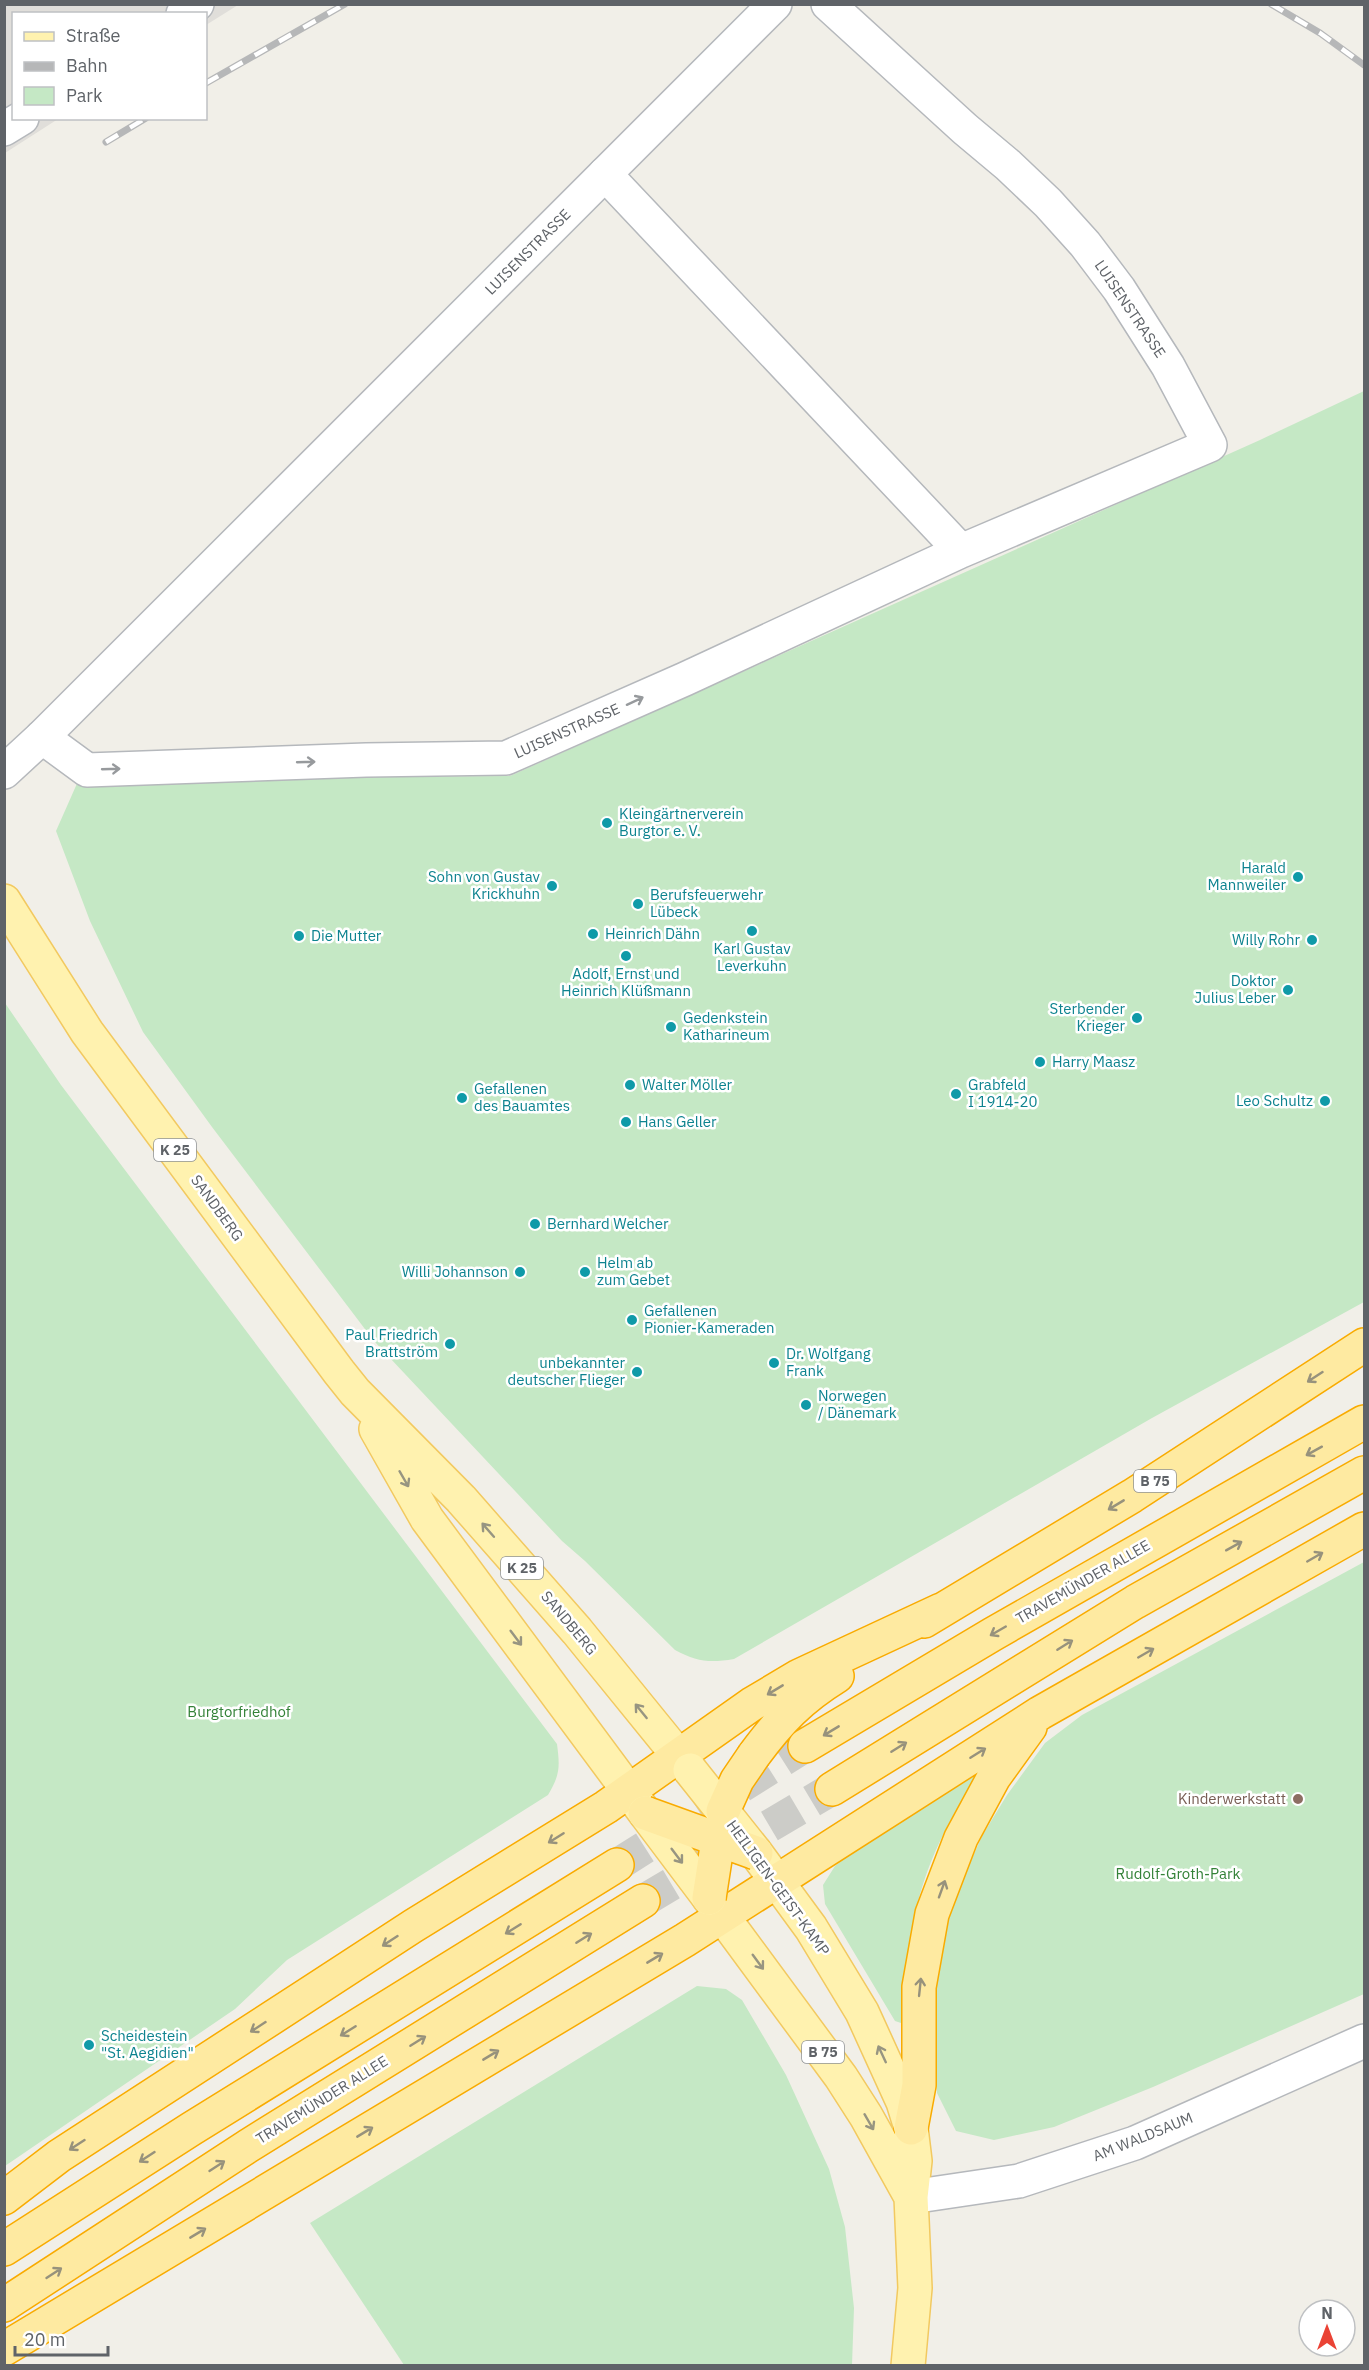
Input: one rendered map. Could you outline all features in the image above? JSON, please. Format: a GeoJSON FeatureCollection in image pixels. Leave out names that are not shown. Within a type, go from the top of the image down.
{"type":"FeatureCollection","features":[{"type":"Feature","properties":{"kind":"highway","name":"B 75"},"geometry":{"type":"LineString","coordinates":[[715,1907],[721,1825],[737,1780],[788,1713],[817,1689],[941,1610],[1132,1496],[1365,1345]]}},
{"type":"Feature","properties":{"kind":"highway","name":"TRAVEMÜNDER ALLEE"},"geometry":{"type":"LineString","coordinates":[[805,1746],[993,1634],[1365,1422]]}},
{"type":"Feature","properties":{"kind":"highway"},"geometry":{"type":"LineString","coordinates":[[832,1789],[1135,1602],[1365,1473]]}},
{"type":"Feature","properties":{"kind":"highway","name":"B 75"},"geometry":{"type":"LineString","coordinates":[[910,2128],[919,2085],[919,1987],[932,1914],[961,1838],[994,1777],[1040,1713],[1365,1529]]}},
{"type":"Feature","properties":{"kind":"highway"},"geometry":{"type":"LineString","coordinates":[[4,2198],[59,2156],[413,1926],[626,1804],[684,1763],[752,1704],[799,1676],[941,1610]]}},
{"type":"Feature","properties":{"kind":"highway"},"geometry":{"type":"LineString","coordinates":[[4,2349],[685,1940],[698,1919],[715,1907],[777,1880],[1040,1713]]}},
{"type":"Feature","properties":{"kind":"highway"},"geometry":{"type":"LineString","coordinates":[[626,1804],[721,1825]]}},
{"type":"Feature","properties":{"kind":"highway"},"geometry":{"type":"LineString","coordinates":[[756,1853],[792,1852],[839,1840]]}},
{"type":"Feature","properties":{"kind":"highway"},"geometry":{"type":"LineString","coordinates":[[4,2249],[190,2129],[616,1865]]}},
{"type":"Feature","properties":{"kind":"highway","name":"TRAVEMÜNDER ALLEE"},"geometry":{"type":"LineString","coordinates":[[4,2305],[248,2146],[643,1901]]}},
{"type":"Feature","properties":{"kind":"main road","name":"SANDBERG"},"geometry":{"type":"LineString","coordinates":[[4,901],[87,1032],[355,1392],[427,1519],[626,1804]]}},
{"type":"Feature","properties":{"kind":"main road","name":"SANDBERG"},"geometry":{"type":"LineString","coordinates":[[355,1392],[469,1508],[577,1631],[684,1763]]}},
{"type":"Feature","properties":{"kind":"main road","name":"HEILIGEN-GEIST-KAMP"},"geometry":{"type":"LineString","coordinates":[[684,1763],[721,1825],[756,1853],[811,1928],[862,2012],[898,2091],[910,2128],[915,2161],[911,2197],[915,2288],[908,2366]]}},
{"type":"Feature","properties":{"kind":"main road","name":"HEILIGEN-GEIST-KAMP"},"geometry":{"type":"LineString","coordinates":[[626,1804],[715,1907],[841,2077],[866,2116],[911,2197]]}},
{"type":"Feature","properties":{"kind":"street","name":"LUISENSTRASSE"},"geometry":{"type":"LineString","coordinates":[[4,772],[42,737],[775,4]]}},
{"type":"Feature","properties":{"kind":"street","name":"LUISENSTRASSE"},"geometry":{"type":"LineString","coordinates":[[42,737],[87,770],[366,760],[506,758],[685,679],[961,551],[1210,445],[1168,366],[1119,288],[1085,244],[1008,165],[965,129],[828,4]]}},
{"type":"Feature","properties":{"kind":"street"},"geometry":{"type":"LineString","coordinates":[[4,129],[19,120]]}},
{"type":"Feature","properties":{"kind":"street"},"geometry":{"type":"LineString","coordinates":[[606,174],[961,551]]}},
{"type":"Feature","properties":{"kind":"street","name":"AM WALDSAUM"},"geometry":{"type":"LineString","coordinates":[[911,2197],[1019,2181],[1135,2144],[1365,2041]]}},
{"type":"Feature","properties":{"kind":"shaded area"},"geometry":{"type":"Polygon","coordinates":[[[5,5],[238,5],[207,24],[207,12],[12,12],[12,120],[56,120],[5,153],[5,5]]]}},
{"type":"Feature","properties":{"kind":"green space"},"geometry":{"type":"Polygon","coordinates":[[[1364,391],[1364,1302],[1152,1418],[734,1659],[704,1660],[675,1650],[562,1541],[374,1341],[143,1032],[90,921],[56,831],[79,779],[510,776],[1260,440],[1364,391]]]}},
{"type":"Feature","properties":{"kind":"green space","name":"Burgtorfriedhof"},"geometry":{"type":"Polygon","coordinates":[[[5,1003],[61,1085],[557,1744],[559,1765],[555,1782],[548,1795],[287,1960],[235,2009],[5,2166],[5,1003]]]}},
{"type":"Feature","properties":{"kind":"green space","name":"Rudolf-Groth-Park"},"geometry":{"type":"Polygon","coordinates":[[[1364,1562],[1364,1994],[1153,2087],[1054,2127],[994,2140],[956,2131],[937,2093],[933,2014],[940,1953],[952,1903],[982,1836],[1007,1795],[1045,1743],[1082,1715],[1364,1562]]]}},
{"type":"Feature","properties":{"kind":"green space"},"geometry":{"type":"Polygon","coordinates":[[[984,1766],[951,1819],[926,1875],[913,1927],[905,2015],[901,2023],[895,2021],[825,1904],[823,1885],[835,1866],[859,1846],[984,1766]]]}},
{"type":"Feature","properties":{"kind":"green space"},"geometry":{"type":"Polygon","coordinates":[[[697,1986],[726,1989],[742,2000],[786,2075],[829,2169],[845,2227],[854,2308],[852,2365],[404,2365],[310,2223],[697,1986]]]}},
{"type":"Feature","properties":{"kind":"tunnel"},"geometry":{"type":"LineString","coordinates":[[617,1865],[805,1746]]}},
{"type":"Feature","properties":{"kind":"tunnel"},"geometry":{"type":"LineString","coordinates":[[643,1901],[832,1789]]}},
{"type":"Feature","properties":{"kind":"railway"},"geometry":{"type":"LineString","coordinates":[[207,82],[345,4]]}},
{"type":"Feature","properties":{"kind":"railway"},"geometry":{"type":"LineString","coordinates":[[1271,4],[1320,33],[1364,65]]}},
{"type":"Feature","properties":{"kind":"railway"},"geometry":{"type":"LineString","coordinates":[[106,142],[143,120]]}},
{"type":"Feature","properties":{"kind":"place","name":"Kleingärtnerverein Burgtor e. V."},"geometry":{"type":"Point","coordinates":[607,823]}},
{"type":"Feature","properties":{"kind":"place","name":"Harald Mannweiler"},"geometry":{"type":"Point","coordinates":[1298,877]}},
{"type":"Feature","properties":{"kind":"place","name":"Sohn von Gustav Krickhuhn"},"geometry":{"type":"Point","coordinates":[552,886]}},
{"type":"Feature","properties":{"kind":"place","name":"Berufsfeuerwehr Lübeck"},"geometry":{"type":"Point","coordinates":[638,904]}},
{"type":"Feature","properties":{"kind":"place","name":"Karl Gustav Leverkuhn"},"geometry":{"type":"Point","coordinates":[752,931]}},
{"type":"Feature","properties":{"kind":"place","name":"Heinrich Dähn"},"geometry":{"type":"Point","coordinates":[593,934]}},
{"type":"Feature","properties":{"kind":"place","name":"Die Mutter"},"geometry":{"type":"Point","coordinates":[299,936]}},
{"type":"Feature","properties":{"kind":"place","name":"Willy Rohr"},"geometry":{"type":"Point","coordinates":[1312,940]}},
{"type":"Feature","properties":{"kind":"place","name":"Adolf, Ernst und Heinrich Klüßmann"},"geometry":{"type":"Point","coordinates":[626,956]}},
{"type":"Feature","properties":{"kind":"place","name":"Doktor Julius Leber"},"geometry":{"type":"Point","coordinates":[1288,990]}},
{"type":"Feature","properties":{"kind":"place","name":"Sterbender Krieger"},"geometry":{"type":"Point","coordinates":[1137,1018]}},
{"type":"Feature","properties":{"kind":"place","name":"Gedenkstein Katharineum"},"geometry":{"type":"Point","coordinates":[671,1027]}},
{"type":"Feature","properties":{"kind":"place","name":"Harry Maasz"},"geometry":{"type":"Point","coordinates":[1040,1062]}},
{"type":"Feature","properties":{"kind":"place","name":"Walter Möller"},"geometry":{"type":"Point","coordinates":[630,1085]}},
{"type":"Feature","properties":{"kind":"place","name":"Grabfeld I 1914-20"},"geometry":{"type":"Point","coordinates":[956,1094]}},
{"type":"Feature","properties":{"kind":"place","name":"Gefallenen des Bauamtes"},"geometry":{"type":"Point","coordinates":[462,1098]}},
{"type":"Feature","properties":{"kind":"place","name":"Leo Schultz"},"geometry":{"type":"Point","coordinates":[1325,1101]}},
{"type":"Feature","properties":{"kind":"place","name":"Hans Geller"},"geometry":{"type":"Point","coordinates":[626,1122]}},
{"type":"Feature","properties":{"kind":"place","name":"Bernhard Welcher"},"geometry":{"type":"Point","coordinates":[535,1224]}},
{"type":"Feature","properties":{"kind":"place","name":"Willi Johannson"},"geometry":{"type":"Point","coordinates":[520,1272]}},
{"type":"Feature","properties":{"kind":"place","name":"Helm ab zum Gebet"},"geometry":{"type":"Point","coordinates":[585,1272]}},
{"type":"Feature","properties":{"kind":"place","name":"Gefallenen Pionier-Kameraden"},"geometry":{"type":"Point","coordinates":[632,1320]}},
{"type":"Feature","properties":{"kind":"place","name":"Paul Friedrich Brattström"},"geometry":{"type":"Point","coordinates":[450,1344]}},
{"type":"Feature","properties":{"kind":"place","name":"Dr. Wolfgang Frank"},"geometry":{"type":"Point","coordinates":[774,1363]}},
{"type":"Feature","properties":{"kind":"place","name":"unbekannter deutscher Flieger"},"geometry":{"type":"Point","coordinates":[637,1372]}},
{"type":"Feature","properties":{"kind":"place","name":"Norwegen / Dänemark"},"geometry":{"type":"Point","coordinates":[806,1405]}},
{"type":"Feature","properties":{"kind":"place","name":"Kinderwerkstatt"},"geometry":{"type":"Point","coordinates":[1298,1799]}},
{"type":"Feature","properties":{"kind":"place","name":"Scheidestein \"St. Aegidien\""},"geometry":{"type":"Point","coordinates":[89,2045]}}]}
